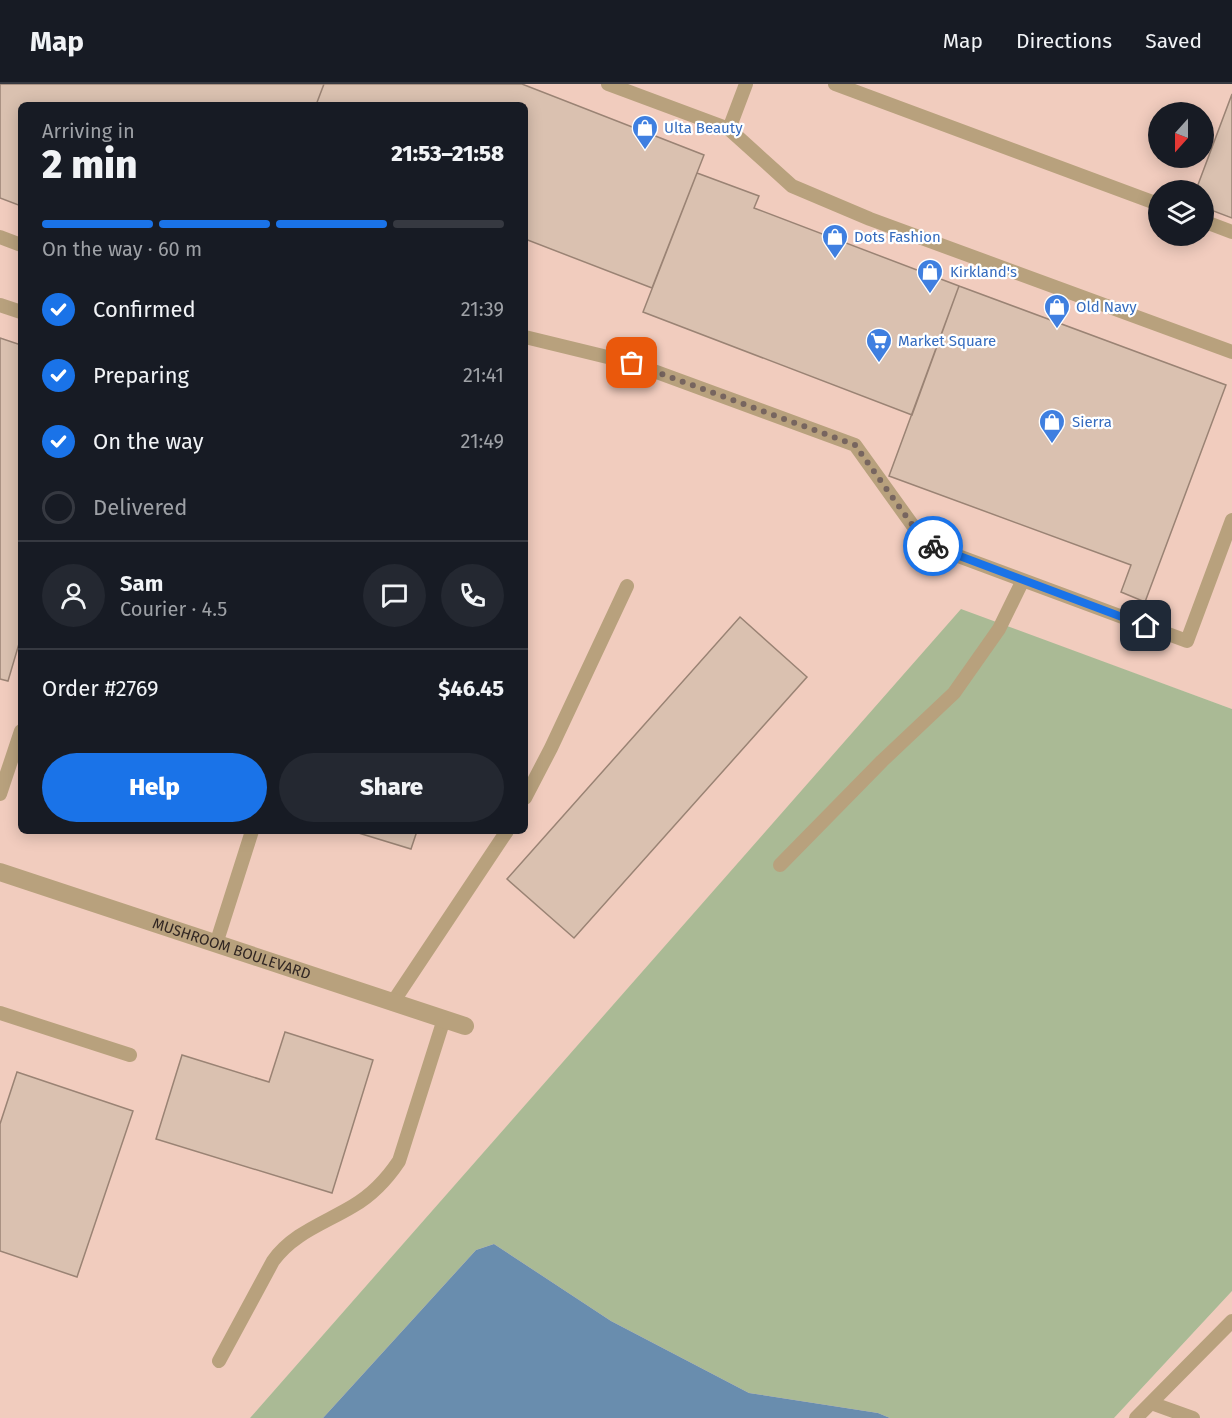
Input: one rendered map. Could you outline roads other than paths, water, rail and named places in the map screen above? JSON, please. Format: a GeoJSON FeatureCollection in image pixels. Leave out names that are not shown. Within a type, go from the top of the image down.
{"type":"FeatureCollection","features":[{"type":"Feature","properties":{"kind":"street","name":"MUSHROOM BOULEVARD"},"geometry":{"type":"LineString","coordinates":[[0,872],[465,1026]]}},
{"type":"Feature","properties":{"kind":"lane"},"geometry":{"type":"LineString","coordinates":[[608,84],[729,129],[792,186],[870,219],[1232,352]]}},
{"type":"Feature","properties":{"kind":"lane"},"geometry":{"type":"LineString","coordinates":[[729,129],[746,84]]}},
{"type":"Feature","properties":{"kind":"lane"},"geometry":{"type":"LineString","coordinates":[[835,84],[1148,200]]}},
{"type":"Feature","properties":{"kind":"lane"},"geometry":{"type":"LineString","coordinates":[[1214,225],[1232,232]]}},
{"type":"Feature","properties":{"kind":"lane"},"geometry":{"type":"LineString","coordinates":[[0,237],[18,244]]}},
{"type":"Feature","properties":{"kind":"lane"},"geometry":{"type":"LineString","coordinates":[[0,305],[18,311]]}},
{"type":"Feature","properties":{"kind":"lane"},"geometry":{"type":"LineString","coordinates":[[528,338],[632,363],[855,445],[926,544],[1187,641],[1232,520]]}},
{"type":"Feature","properties":{"kind":"lane"},"geometry":{"type":"LineString","coordinates":[[780,865],[882,761],[954,693],[999,629],[1023,580]]}},
{"type":"Feature","properties":{"kind":"lane"},"geometry":{"type":"LineString","coordinates":[[528,792],[627,586]]}},
{"type":"Feature","properties":{"kind":"lane"},"geometry":{"type":"LineString","coordinates":[[0,794],[18,740]]}},
{"type":"Feature","properties":{"kind":"lane"},"geometry":{"type":"LineString","coordinates":[[216,944],[251,834]]}},
{"type":"Feature","properties":{"kind":"lane"},"geometry":{"type":"LineString","coordinates":[[393,1002],[505,834]]}},
{"type":"Feature","properties":{"kind":"lane"},"geometry":{"type":"LineString","coordinates":[[0,1013],[130,1055]]}},
{"type":"Feature","properties":{"kind":"lane"},"geometry":{"type":"LineString","coordinates":[[219,1362],[282,1248],[315,1226],[355,1205],[386,1180],[399,1161],[444,1019]]}},
{"type":"Feature","properties":{"kind":"lane"},"geometry":{"type":"LineString","coordinates":[[1136,1418],[1232,1320]]}},
{"type":"Feature","properties":{"kind":"lane"},"geometry":{"type":"LineString","coordinates":[[1151,1402],[1193,1418]]}},
{"type":"Feature","properties":{"kind":"water"},"geometry":{"type":"Polygon","coordinates":[[[494,1244],[611,1321],[749,1393],[878,1413],[890,1418],[323,1418],[476,1250],[494,1244]]]}},
{"type":"Feature","properties":{"kind":"place","name":"Ulta Beauty"},"geometry":{"type":"Point","coordinates":[645,151]}},
{"type":"Feature","properties":{"kind":"place","name":"Dots Fashion"},"geometry":{"type":"Point","coordinates":[835,260]}},
{"type":"Feature","properties":{"kind":"place","name":"Kirkland's"},"geometry":{"type":"Point","coordinates":[930,295]}},
{"type":"Feature","properties":{"kind":"place","name":"Old Navy"},"geometry":{"type":"Point","coordinates":[1057,330]}},
{"type":"Feature","properties":{"kind":"place","name":"Market Square"},"geometry":{"type":"Point","coordinates":[879,364]}},
{"type":"Feature","properties":{"kind":"place","name":"Sierra"},"geometry":{"type":"Point","coordinates":[1052,445]}}]}
